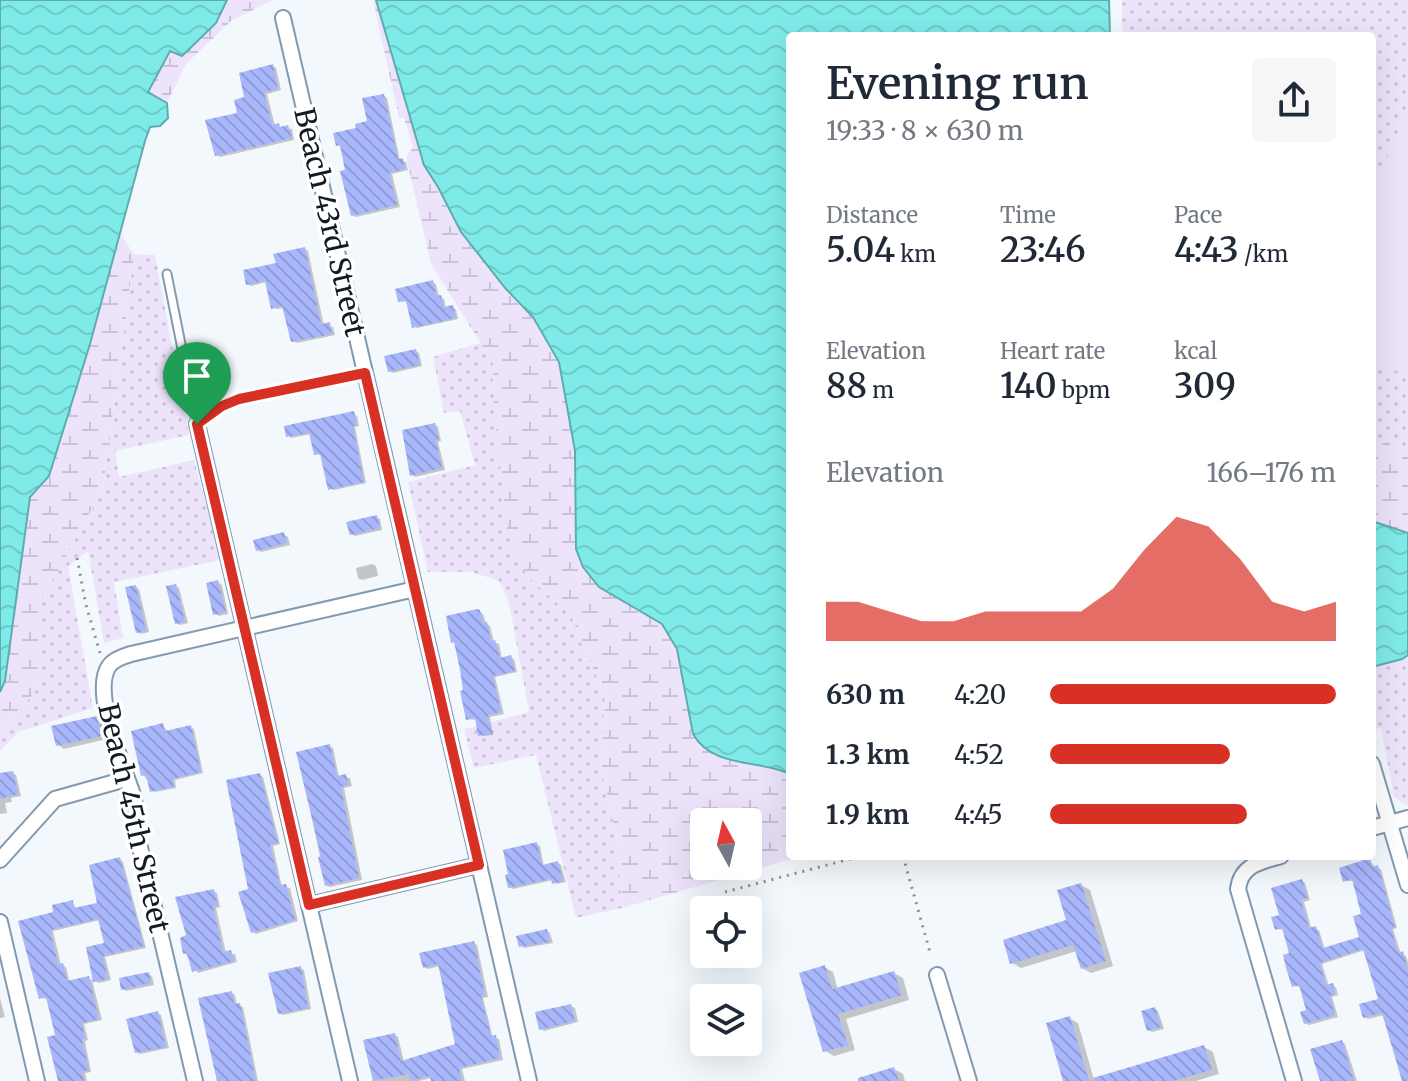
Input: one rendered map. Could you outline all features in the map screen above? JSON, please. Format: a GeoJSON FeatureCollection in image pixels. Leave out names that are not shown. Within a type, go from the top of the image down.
{"type":"FeatureCollection","features":[{"type":"Feature","properties":{"kind":"street","name":"Beach 43rd Street"},"geometry":{"type":"LineString","coordinates":[[283,18],[529,1081]]}},
{"type":"Feature","properties":{"kind":"street"},"geometry":{"type":"LineString","coordinates":[[197,424],[350,1081]]}},
{"type":"Feature","properties":{"kind":"street"},"geometry":{"type":"LineString","coordinates":[[110,666],[131,654],[415,589]]}},
{"type":"Feature","properties":{"kind":"street","name":"Beach 45th Street"},"geometry":{"type":"LineString","coordinates":[[110,666],[105,695],[134,799],[138,839],[195,1081]]}},
{"type":"Feature","properties":{"kind":"street"},"geometry":{"type":"LineString","coordinates":[[1376,778],[1408,885]]}},
{"type":"Feature","properties":{"kind":"street"},"geometry":{"type":"LineString","coordinates":[[0,860],[55,799],[126,779]]}},
{"type":"Feature","properties":{"kind":"street"},"geometry":{"type":"LineString","coordinates":[[1376,827],[1408,818]]}},
{"type":"Feature","properties":{"kind":"street"},"geometry":{"type":"LineString","coordinates":[[1270,860],[1250,867],[1242,874],[1240,900],[1294,1081]]}},
{"type":"Feature","properties":{"kind":"street"},"geometry":{"type":"LineString","coordinates":[[309,905],[479,865]]}},
{"type":"Feature","properties":{"kind":"street"},"geometry":{"type":"LineString","coordinates":[[0,922],[37,1081]]}},
{"type":"Feature","properties":{"kind":"street"},"geometry":{"type":"LineString","coordinates":[[937,975],[969,1081]]}},
{"type":"Feature","properties":{"kind":"lane"},"geometry":{"type":"LineString","coordinates":[[167,274],[197,424],[222,406],[239,399],[365,373]]}},
{"type":"Feature","properties":{"kind":"path","name":"Beach 45th Street"},"geometry":{"type":"LineString","coordinates":[[77,558],[86,606],[100,652],[110,666]]}},
{"type":"Feature","properties":{"kind":"path"},"geometry":{"type":"LineString","coordinates":[[725,892],[846,860]]}},
{"type":"Feature","properties":{"kind":"path"},"geometry":{"type":"LineString","coordinates":[[904,860],[931,956]]}},
{"type":"Feature","properties":{"kind":"green space"},"geometry":{"type":"Polygon","coordinates":[[[227,0],[273,0],[231,21],[186,64],[167,103],[147,92],[170,50],[182,55],[216,23],[227,0]]]}},
{"type":"Feature","properties":{"kind":"green space"},"geometry":{"type":"Polygon","coordinates":[[[373,0],[376,0],[424,165],[461,232],[506,289],[533,317],[559,362],[575,451],[576,549],[599,587],[662,624],[677,649],[693,734],[702,745],[724,758],[786,772],[788,860],[762,868],[762,808],[690,808],[690,880],[719,880],[622,908],[617,838],[601,767],[605,696],[571,616],[526,575],[507,530],[494,409],[493,363],[431,264],[406,157],[413,147],[404,118],[399,118],[373,0]]]}},
{"type":"Feature","properties":{"kind":"green space"},"geometry":{"type":"Polygon","coordinates":[[[1122,0],[1408,0],[1408,533],[1376,522],[1376,32],[1124,32],[1122,0]]]}},
{"type":"Feature","properties":{"kind":"green space"},"geometry":{"type":"Polygon","coordinates":[[[1408,119],[1408,375],[1376,363],[1376,182],[1403,120],[1408,119]]]}},
{"type":"Feature","properties":{"kind":"green space"},"geometry":{"type":"Polygon","coordinates":[[[121,235],[134,254],[103,489],[40,603],[37,689],[0,734],[0,692],[5,681],[30,497],[49,476],[121,235]]]}},
{"type":"Feature","properties":{"kind":"green space"},"geometry":{"type":"Polygon","coordinates":[[[134,254],[155,255],[189,435],[115,451],[119,477],[194,460],[221,560],[114,582],[123,638],[104,643],[88,551],[68,566],[93,708],[18,732],[0,751],[0,734],[37,689],[39,603],[103,489],[134,254]]]}},
{"type":"Feature","properties":{"kind":"green space"},"geometry":{"type":"Polygon","coordinates":[[[480,343],[493,362],[494,409],[526,575],[571,616],[605,696],[601,767],[617,838],[622,908],[576,918],[536,755],[474,768],[464,729],[529,712],[509,602],[499,581],[472,572],[428,572],[408,482],[475,465],[460,411],[444,413],[433,357],[480,343]]]}},
{"type":"Feature","properties":{"kind":"green space"},"geometry":{"type":"Polygon","coordinates":[[[1376,436],[1408,455],[1408,533],[1376,521],[1376,436]]]}},
{"type":"Feature","properties":{"kind":"green space"},"geometry":{"type":"Polygon","coordinates":[[[1408,655],[1408,806],[1394,797],[1381,728],[1376,729],[1376,666],[1408,655]]]}},
{"type":"Feature","properties":{"kind":"water"},"geometry":{"type":"Polygon","coordinates":[[[0,0],[227,0],[216,23],[182,56],[170,51],[148,92],[167,103],[168,118],[160,126],[150,127],[90,344],[49,476],[30,497],[5,681],[0,692],[0,0]]]}},
{"type":"Feature","properties":{"kind":"water"},"geometry":{"type":"Polygon","coordinates":[[[376,0],[1109,0],[1110,32],[786,32],[786,772],[724,758],[702,745],[693,734],[677,649],[662,624],[599,587],[583,567],[576,549],[575,451],[559,362],[533,317],[506,289],[461,232],[424,165],[376,0]]]}},
{"type":"Feature","properties":{"kind":"water"},"geometry":{"type":"Polygon","coordinates":[[[1376,522],[1408,533],[1408,655],[1376,666],[1376,522]]]}},
{"type":"Feature","properties":{"kind":"building"},"geometry":{"type":"Polygon","coordinates":[[[273,64],[278,89],[264,92],[272,125],[288,125],[292,138],[215,156],[205,120],[237,113],[234,100],[244,97],[239,73],[273,64]]]}},
{"type":"Feature","properties":{"kind":"building"},"geometry":{"type":"Polygon","coordinates":[[[384,94],[398,159],[403,158],[405,169],[389,173],[397,205],[351,216],[340,171],[345,170],[340,145],[336,146],[333,133],[356,128],[355,124],[367,121],[362,98],[384,94]]]}},
{"type":"Feature","properties":{"kind":"building"},"geometry":{"type":"Polygon","coordinates":[[[305,247],[321,324],[330,322],[332,334],[291,342],[282,306],[271,309],[265,281],[246,285],[243,270],[276,263],[273,254],[305,247]]]}},
{"type":"Feature","properties":{"kind":"building"},"geometry":{"type":"Polygon","coordinates":[[[433,280],[436,296],[441,295],[444,307],[453,305],[456,318],[412,328],[406,301],[398,302],[395,289],[433,280]]]}},
{"type":"Feature","properties":{"kind":"building"},"geometry":{"type":"Polygon","coordinates":[[[416,349],[420,365],[388,372],[384,356],[416,349]]]}},
{"type":"Feature","properties":{"kind":"building"},"geometry":{"type":"Polygon","coordinates":[[[354,411],[357,425],[353,426],[364,482],[328,490],[320,454],[314,455],[309,433],[286,437],[284,426],[354,411]]]}},
{"type":"Feature","properties":{"kind":"building"},"geometry":{"type":"Polygon","coordinates":[[[435,423],[442,468],[410,476],[402,430],[435,423]]]}},
{"type":"Feature","properties":{"kind":"building"},"geometry":{"type":"Polygon","coordinates":[[[377,515],[380,528],[350,535],[346,522],[377,515]]]}},
{"type":"Feature","properties":{"kind":"building"},"geometry":{"type":"Polygon","coordinates":[[[284,532],[287,543],[256,551],[253,540],[284,532]]]}},
{"type":"Feature","properties":{"kind":"building"},"geometry":{"type":"Polygon","coordinates":[[[218,580],[226,612],[213,615],[206,583],[218,580]]]}},
{"type":"Feature","properties":{"kind":"building"},"geometry":{"type":"Polygon","coordinates":[[[176,584],[185,622],[175,624],[166,586],[176,584]]]}},
{"type":"Feature","properties":{"kind":"building"},"geometry":{"type":"Polygon","coordinates":[[[136,585],[146,631],[136,633],[125,587],[136,585]]]}},
{"type":"Feature","properties":{"kind":"building"},"geometry":{"type":"Polygon","coordinates":[[[477,609],[483,623],[487,622],[491,641],[495,640],[500,658],[511,655],[515,671],[493,676],[501,712],[488,715],[491,734],[478,736],[475,718],[466,720],[460,691],[463,690],[460,670],[446,616],[477,609]]]}},
{"type":"Feature","properties":{"kind":"building"},"geometry":{"type":"Polygon","coordinates":[[[97,716],[102,736],[56,746],[51,726],[97,716]]]}},
{"type":"Feature","properties":{"kind":"building"},"geometry":{"type":"Polygon","coordinates":[[[163,723],[165,731],[191,725],[201,772],[172,779],[174,787],[150,792],[146,775],[141,776],[131,731],[163,723]]]}},
{"type":"Feature","properties":{"kind":"building"},"geometry":{"type":"Polygon","coordinates":[[[330,744],[337,776],[346,774],[349,785],[341,787],[359,878],[325,886],[318,857],[321,856],[296,752],[330,744]]]}},
{"type":"Feature","properties":{"kind":"building"},"geometry":{"type":"Polygon","coordinates":[[[13,771],[18,794],[0,799],[0,773],[13,771]]]}},
{"type":"Feature","properties":{"kind":"building"},"geometry":{"type":"Polygon","coordinates":[[[260,773],[278,843],[270,845],[280,885],[286,884],[295,920],[251,933],[238,892],[248,889],[226,780],[260,773]]]}},
{"type":"Feature","properties":{"kind":"building"},"geometry":{"type":"Polygon","coordinates":[[[537,842],[542,865],[558,861],[563,881],[552,884],[551,879],[508,888],[503,850],[537,842]]]}},
{"type":"Feature","properties":{"kind":"building"},"geometry":{"type":"Polygon","coordinates":[[[120,857],[144,946],[103,956],[108,979],[93,982],[86,947],[104,943],[98,919],[50,930],[58,964],[63,963],[67,981],[89,976],[99,1019],[82,1023],[85,1039],[82,1040],[89,1070],[82,1072],[84,1081],[58,1081],[47,1037],[55,1035],[46,997],[39,999],[18,921],[53,912],[52,905],[73,900],[74,908],[97,903],[89,865],[120,857]]]}},
{"type":"Feature","properties":{"kind":"building"},"geometry":{"type":"Polygon","coordinates":[[[1364,860],[1370,860],[1372,867],[1378,865],[1395,927],[1391,928],[1398,953],[1403,951],[1408,969],[1408,1081],[1402,1081],[1382,1013],[1363,1018],[1359,1004],[1378,999],[1363,949],[1320,963],[1326,985],[1333,983],[1336,994],[1330,996],[1335,1015],[1304,1024],[1300,1012],[1306,1010],[1299,985],[1292,987],[1286,968],[1283,955],[1289,953],[1282,928],[1275,930],[1271,917],[1279,915],[1271,888],[1302,879],[1308,898],[1301,900],[1309,928],[1316,926],[1323,948],[1359,937],[1353,916],[1361,914],[1352,879],[1343,882],[1339,868],[1364,860]]]}},
{"type":"Feature","properties":{"kind":"building"},"geometry":{"type":"Polygon","coordinates":[[[1081,883],[1106,961],[1081,969],[1073,945],[1010,964],[1003,940],[1066,920],[1057,890],[1081,883]]]}},
{"type":"Feature","properties":{"kind":"building"},"geometry":{"type":"Polygon","coordinates":[[[214,889],[218,906],[213,907],[223,952],[231,950],[234,961],[192,972],[187,953],[183,954],[180,938],[186,935],[175,897],[214,889]]]}},
{"type":"Feature","properties":{"kind":"building"},"geometry":{"type":"Polygon","coordinates":[[[547,929],[550,942],[519,947],[516,936],[547,929]]]}},
{"type":"Feature","properties":{"kind":"building"},"geometry":{"type":"Polygon","coordinates":[[[474,941],[485,995],[481,996],[491,1036],[496,1035],[500,1058],[459,1068],[462,1081],[431,1081],[430,1076],[411,1081],[409,1074],[373,1081],[363,1040],[395,1033],[401,1061],[455,1044],[438,964],[423,968],[419,953],[474,941]]]}},
{"type":"Feature","properties":{"kind":"building"},"geometry":{"type":"Polygon","coordinates":[[[825,965],[832,989],[894,971],[902,995],[838,1014],[848,1045],[823,1052],[799,973],[825,965]]]}},
{"type":"Feature","properties":{"kind":"building"},"geometry":{"type":"Polygon","coordinates":[[[301,966],[308,1008],[278,1014],[268,973],[301,966]]]}},
{"type":"Feature","properties":{"kind":"building"},"geometry":{"type":"Polygon","coordinates":[[[149,972],[151,983],[121,990],[119,978],[149,972]]]}},
{"type":"Feature","properties":{"kind":"building"},"geometry":{"type":"Polygon","coordinates":[[[232,991],[234,1004],[240,1003],[256,1081],[217,1081],[198,998],[232,991]]]}},
{"type":"Feature","properties":{"kind":"building"},"geometry":{"type":"Polygon","coordinates":[[[571,1004],[575,1021],[539,1030],[535,1012],[571,1004]]]}},
{"type":"Feature","properties":{"kind":"building"},"geometry":{"type":"Polygon","coordinates":[[[1155,1007],[1161,1027],[1147,1031],[1141,1011],[1155,1007]]]}},
{"type":"Feature","properties":{"kind":"building"},"geometry":{"type":"Polygon","coordinates":[[[158,1011],[166,1047],[135,1053],[126,1019],[158,1011]]]}},
{"type":"Feature","properties":{"kind":"building"},"geometry":{"type":"Polygon","coordinates":[[[1070,1016],[1089,1081],[1063,1081],[1046,1023],[1070,1016]]]}},
{"type":"Feature","properties":{"kind":"building"},"geometry":{"type":"Polygon","coordinates":[[[1342,1040],[1354,1081],[1320,1081],[1310,1049],[1342,1040]]]}},
{"type":"Feature","properties":{"kind":"building"},"geometry":{"type":"Polygon","coordinates":[[[1204,1045],[1212,1070],[1173,1081],[1094,1081],[1093,1078],[1204,1045]]]}},
{"type":"Feature","properties":{"kind":"building"},"geometry":{"type":"Polygon","coordinates":[[[894,1067],[899,1081],[858,1081],[858,1078],[894,1067]]]}},
{"type":"Feature","properties":{"kind":"route"},"geometry":{"type":"LineString","coordinates":[[365,373],[479,865],[309,905],[197,424],[222,406],[239,399],[365,373]]}}]}
